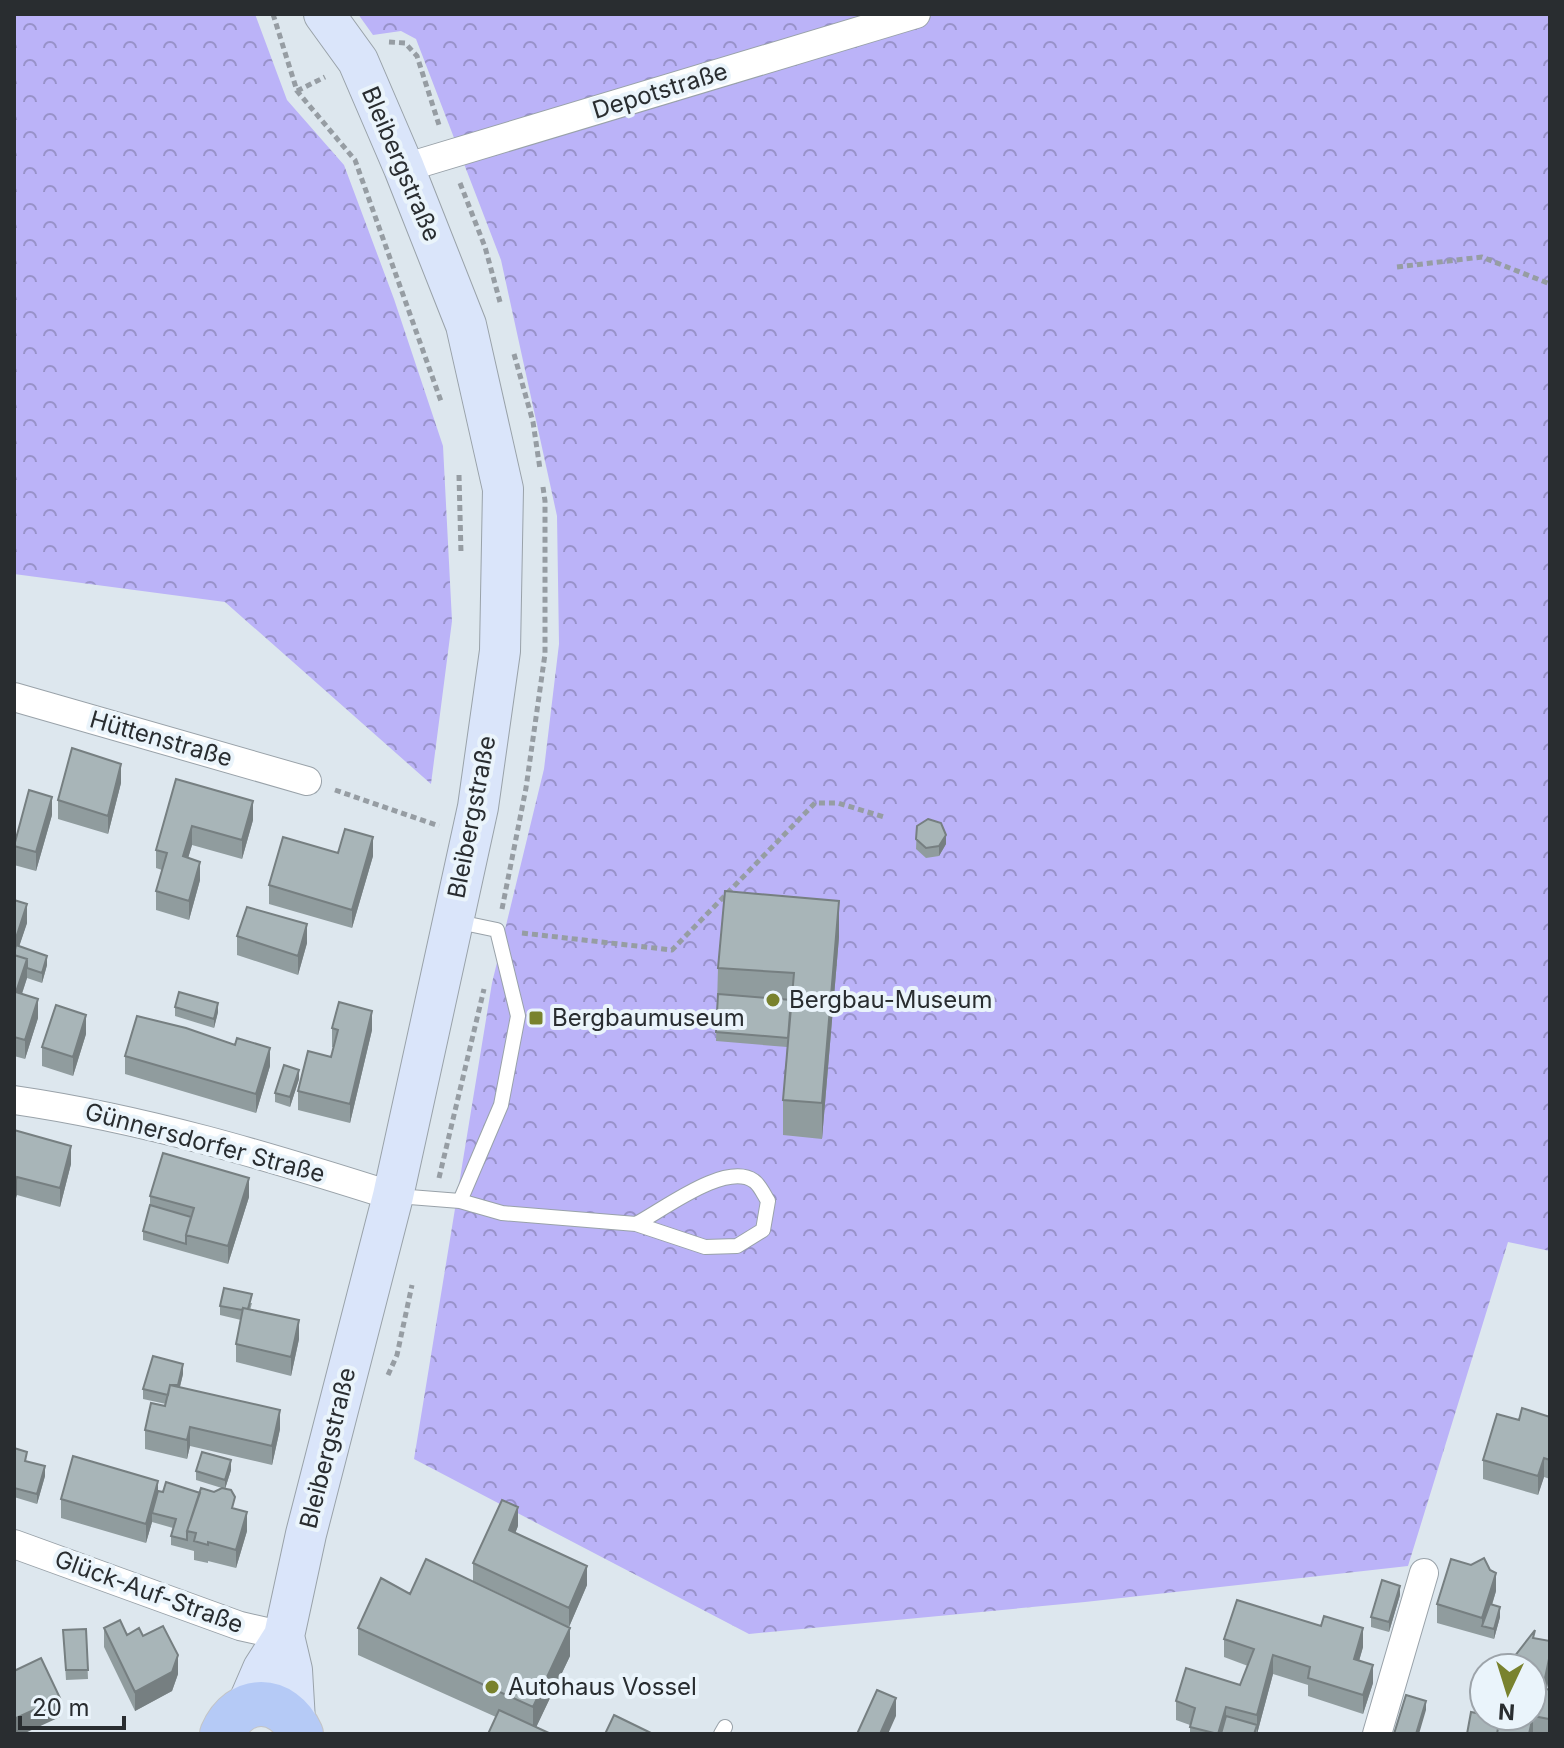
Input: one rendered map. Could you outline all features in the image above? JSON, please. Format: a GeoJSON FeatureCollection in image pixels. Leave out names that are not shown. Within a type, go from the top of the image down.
{"type":"FeatureCollection","features":[{"type":"Feature","properties":{"kind":"main road"},"geometry":{"type":"LineString","coordinates":[[234,1720],[260,1703],[286,1712],[298,1728]]}},
{"type":"Feature","properties":{"kind":"street","name":"Bleibergstraße"},"geometry":{"type":"LineString","coordinates":[[234,1720],[284,1636],[306,1534],[393,1196],[478,807],[500,651],[503,489],[466,325],[358,61],[324,14]]}},
{"type":"Feature","properties":{"kind":"street","name":"Depotstraße"},"geometry":{"type":"LineString","coordinates":[[404,168],[916,14]]}},
{"type":"Feature","properties":{"kind":"street","name":"Hüttenstraße"},"geometry":{"type":"LineString","coordinates":[[14,697],[307,781]]}},
{"type":"Feature","properties":{"kind":"street","name":"Günnersdorfer Straße"},"geometry":{"type":"LineString","coordinates":[[14,1100],[85,1110],[251,1150],[393,1196]]}},
{"type":"Feature","properties":{"kind":"street","name":"Glück-Auf-Straße"},"geometry":{"type":"LineString","coordinates":[[14,1544],[240,1626],[284,1636]]}},
{"type":"Feature","properties":{"kind":"street"},"geometry":{"type":"LineString","coordinates":[[1377,1734],[1424,1573]]}},
{"type":"Feature","properties":{"kind":"street","name":"Bleibergstraße"},"geometry":{"type":"LineString","coordinates":[[284,1636],[292,1670],[298,1728]]}},
{"type":"Feature","properties":{"kind":"lane"},"geometry":{"type":"LineString","coordinates":[[453,920],[497,930],[518,1016],[501,1105],[460,1201]]}},
{"type":"Feature","properties":{"kind":"lane"},"geometry":{"type":"LineString","coordinates":[[393,1196],[460,1201],[502,1213],[636,1224],[705,1247],[737,1246],[763,1230],[768,1201],[756,1182],[739,1174],[706,1182],[636,1224]]}},
{"type":"Feature","properties":{"kind":"path"},"geometry":{"type":"LineString","coordinates":[[273,14],[297,91],[355,160],[442,404]]}},
{"type":"Feature","properties":{"kind":"path"},"geometry":{"type":"LineString","coordinates":[[1397,267],[1482,257],[1550,284]]}},
{"type":"Feature","properties":{"kind":"path"},"geometry":{"type":"LineString","coordinates":[[458,463],[461,556]]}},
{"type":"Feature","properties":{"kind":"path"},"geometry":{"type":"LineString","coordinates":[[307,781],[470,837]]}},
{"type":"Feature","properties":{"kind":"path"},"geometry":{"type":"LineString","coordinates":[[497,930],[672,950],[815,803],[838,803],[884,817]]}},
{"type":"Feature","properties":{"kind":"green space"},"geometry":{"type":"Polygon","coordinates":[[[14,14],[255,14],[287,100],[344,165],[394,299],[443,446],[452,621],[431,784],[225,602],[14,574],[14,14]]]}},
{"type":"Feature","properties":{"kind":"green space"},"geometry":{"type":"Polygon","coordinates":[[[358,14],[1550,14],[1550,1251],[1508,1242],[1408,1566],[1085,1602],[749,1634],[414,1459],[492,983],[544,769],[559,644],[557,516],[501,260],[416,39],[401,31],[373,35],[358,14]]]}},
{"type":"Feature","properties":{"kind":"building"},"geometry":{"type":"Polygon","coordinates":[[[72,748],[121,764],[108,816],[58,800],[72,748]]]}},
{"type":"Feature","properties":{"kind":"building"},"geometry":{"type":"Polygon","coordinates":[[[176,779],[253,801],[242,840],[192,826],[183,856],[200,862],[189,901],[156,891],[167,853],[156,850],[176,779]]]}},
{"type":"Feature","properties":{"kind":"building"},"geometry":{"type":"Polygon","coordinates":[[[29,790],[52,797],[36,852],[14,846],[29,790]]]}},
{"type":"Feature","properties":{"kind":"building"},"geometry":{"type":"Polygon","coordinates":[[[928,819],[941,823],[946,835],[939,846],[926,848],[916,839],[917,826],[928,819]]]}},
{"type":"Feature","properties":{"kind":"building"},"geometry":{"type":"Polygon","coordinates":[[[345,829],[373,837],[352,910],[269,885],[283,837],[338,853],[345,829]]]}},
{"type":"Feature","properties":{"kind":"building"},"geometry":{"type":"Polygon","coordinates":[[[725,891],[839,901],[822,1103],[783,1100],[794,973],[718,968],[725,891]]]}},
{"type":"Feature","properties":{"kind":"building"},"geometry":{"type":"Polygon","coordinates":[[[14,900],[27,904],[14,944],[14,900]]]}},
{"type":"Feature","properties":{"kind":"building"},"geometry":{"type":"Polygon","coordinates":[[[247,907],[307,924],[298,956],[237,936],[247,907]]]}},
{"type":"Feature","properties":{"kind":"building"},"geometry":{"type":"Polygon","coordinates":[[[16,945],[47,956],[42,973],[27,968],[27,959],[14,955],[16,945]]]}},
{"type":"Feature","properties":{"kind":"building"},"geometry":{"type":"Polygon","coordinates":[[[14,955],[27,959],[16,992],[38,999],[25,1040],[14,1037],[14,955]]]}},
{"type":"Feature","properties":{"kind":"building"},"geometry":{"type":"Polygon","coordinates":[[[179,992],[218,1003],[214,1019],[175,1007],[179,992]]]}},
{"type":"Feature","properties":{"kind":"building"},"geometry":{"type":"Polygon","coordinates":[[[718,994],[791,1000],[788,1038],[716,1032],[718,994]]]}},
{"type":"Feature","properties":{"kind":"building"},"geometry":{"type":"Polygon","coordinates":[[[339,1002],[372,1011],[350,1104],[298,1091],[308,1051],[331,1057],[338,1030],[332,1028],[339,1002]]]}},
{"type":"Feature","properties":{"kind":"building"},"geometry":{"type":"Polygon","coordinates":[[[56,1005],[86,1015],[73,1057],[42,1047],[56,1005]]]}},
{"type":"Feature","properties":{"kind":"building"},"geometry":{"type":"Polygon","coordinates":[[[137,1016],[235,1045],[237,1038],[270,1048],[256,1094],[125,1056],[137,1016]]]}},
{"type":"Feature","properties":{"kind":"building"},"geometry":{"type":"Polygon","coordinates":[[[284,1065],[299,1070],[290,1097],[275,1093],[284,1065]]]}},
{"type":"Feature","properties":{"kind":"building"},"geometry":{"type":"Polygon","coordinates":[[[14,1130],[71,1146],[60,1188],[17,1177],[14,1186],[14,1130]]]}},
{"type":"Feature","properties":{"kind":"building"},"geometry":{"type":"Polygon","coordinates":[[[163,1153],[249,1178],[228,1246],[186,1235],[194,1208],[150,1196],[163,1153]]]}},
{"type":"Feature","properties":{"kind":"building"},"geometry":{"type":"Polygon","coordinates":[[[150,1205],[191,1217],[186,1244],[143,1231],[150,1205]]]}},
{"type":"Feature","properties":{"kind":"building"},"geometry":{"type":"Polygon","coordinates":[[[224,1288],[252,1294],[248,1309],[220,1306],[224,1288]]]}},
{"type":"Feature","properties":{"kind":"building"},"geometry":{"type":"Polygon","coordinates":[[[243,1308],[299,1320],[291,1357],[236,1344],[243,1308]]]}},
{"type":"Feature","properties":{"kind":"building"},"geometry":{"type":"Polygon","coordinates":[[[153,1356],[183,1364],[178,1385],[170,1385],[168,1395],[143,1389],[153,1356]]]}},
{"type":"Feature","properties":{"kind":"building"},"geometry":{"type":"Polygon","coordinates":[[[170,1385],[280,1410],[272,1446],[190,1427],[187,1440],[145,1430],[151,1403],[165,1406],[170,1385]]]}},
{"type":"Feature","properties":{"kind":"building"},"geometry":{"type":"Polygon","coordinates":[[[1522,1408],[1550,1417],[1550,1460],[1544,1458],[1538,1476],[1483,1460],[1497,1414],[1519,1420],[1522,1408]]]}},
{"type":"Feature","properties":{"kind":"building"},"geometry":{"type":"Polygon","coordinates":[[[14,1448],[27,1452],[25,1461],[45,1466],[37,1494],[14,1488],[14,1448]]]}},
{"type":"Feature","properties":{"kind":"building"},"geometry":{"type":"Polygon","coordinates":[[[202,1452],[231,1460],[225,1480],[196,1471],[202,1452]]]}},
{"type":"Feature","properties":{"kind":"building"},"geometry":{"type":"Polygon","coordinates":[[[73,1456],[158,1481],[146,1524],[61,1499],[73,1456]]]}},
{"type":"Feature","properties":{"kind":"building"},"geometry":{"type":"Polygon","coordinates":[[[166,1482],[200,1493],[187,1540],[171,1536],[176,1519],[152,1513],[158,1491],[163,1492],[166,1482]]]}},
{"type":"Feature","properties":{"kind":"building"},"geometry":{"type":"Polygon","coordinates":[[[201,1488],[214,1492],[222,1488],[231,1490],[235,1497],[232,1508],[247,1512],[236,1550],[194,1541],[196,1533],[187,1531],[201,1488]]]}},
{"type":"Feature","properties":{"kind":"building"},"geometry":{"type":"Polygon","coordinates":[[[502,1500],[518,1507],[509,1530],[587,1566],[569,1608],[473,1563],[502,1500]]]}},
{"type":"Feature","properties":{"kind":"building"},"geometry":{"type":"Polygon","coordinates":[[[1484,1558],[1490,1570],[1496,1573],[1482,1618],[1437,1604],[1451,1559],[1471,1565],[1484,1558]]]}},
{"type":"Feature","properties":{"kind":"building","name":"Autohaus Vossel"},"geometry":{"type":"Polygon","coordinates":[[[426,1559],[570,1628],[533,1707],[358,1628],[381,1578],[410,1594],[426,1559]]]}},
{"type":"Feature","properties":{"kind":"building"},"geometry":{"type":"Polygon","coordinates":[[[1382,1580],[1400,1586],[1389,1622],[1371,1617],[1382,1580]]]}},
{"type":"Feature","properties":{"kind":"building"},"geometry":{"type":"Polygon","coordinates":[[[1237,1600],[1321,1626],[1324,1616],[1363,1628],[1354,1659],[1373,1665],[1363,1695],[1308,1678],[1310,1667],[1273,1655],[1257,1715],[1226,1707],[1218,1734],[1190,1727],[1195,1708],[1176,1701],[1186,1668],[1240,1685],[1254,1649],[1224,1639],[1237,1600]]]}},
{"type":"Feature","properties":{"kind":"building"},"geometry":{"type":"Polygon","coordinates":[[[1490,1604],[1500,1607],[1494,1629],[1482,1626],[1490,1604]]]}},
{"type":"Feature","properties":{"kind":"building"},"geometry":{"type":"Polygon","coordinates":[[[120,1620],[127,1635],[139,1628],[143,1636],[163,1626],[178,1655],[172,1672],[135,1692],[104,1628],[120,1620]]]}},
{"type":"Feature","properties":{"kind":"building"},"geometry":{"type":"Polygon","coordinates":[[[86,1629],[88,1670],[66,1670],[63,1630],[86,1629]]]}},
{"type":"Feature","properties":{"kind":"building"},"geometry":{"type":"Polygon","coordinates":[[[1535,1630],[1533,1638],[1550,1641],[1548,1664],[1548,1652],[1518,1652],[1535,1630]]]}},
{"type":"Feature","properties":{"kind":"building"},"geometry":{"type":"Polygon","coordinates":[[[41,1658],[60,1698],[14,1719],[14,1671],[41,1658]]]}},
{"type":"Feature","properties":{"kind":"building"},"geometry":{"type":"Polygon","coordinates":[[[1548,1689],[1550,1690],[1548,1719],[1548,1689]]]}},
{"type":"Feature","properties":{"kind":"building"},"geometry":{"type":"Polygon","coordinates":[[[877,1690],[896,1698],[880,1734],[857,1734],[877,1690]]]}},
{"type":"Feature","properties":{"kind":"building"},"geometry":{"type":"Polygon","coordinates":[[[1406,1695],[1426,1701],[1416,1734],[1394,1734],[1406,1695]]]}},
{"type":"Feature","properties":{"kind":"building"},"geometry":{"type":"Polygon","coordinates":[[[499,1710],[551,1734],[488,1734],[499,1710]]]}},
{"type":"Feature","properties":{"kind":"building"},"geometry":{"type":"Polygon","coordinates":[[[614,1715],[653,1734],[605,1734],[614,1715]]]}},
{"type":"Feature","properties":{"kind":"building"},"geometry":{"type":"Polygon","coordinates":[[[1226,1716],[1257,1725],[1254,1734],[1221,1734],[1226,1716]]]}},
{"type":"Feature","properties":{"kind":"building"},"geometry":{"type":"Polygon","coordinates":[[[1468,1728],[1468,1732],[1497,1732],[1497,1734],[1467,1734],[1468,1728]]]}},
{"type":"Feature","properties":{"kind":"building"},"geometry":{"type":"Polygon","coordinates":[[[1497,1732],[1529,1732],[1529,1734],[1497,1732]]]}},
{"type":"Feature","properties":{"kind":"place","name":"Bergbau-Museum"},"geometry":{"type":"Point","coordinates":[773,1000]}},
{"type":"Feature","properties":{"kind":"place","name":"Bergbaumuseum"},"geometry":{"type":"Point","coordinates":[536,1018]}},
{"type":"Feature","properties":{"kind":"place","name":"Autohaus Vossel"},"geometry":{"type":"Point","coordinates":[492,1687]}}]}
